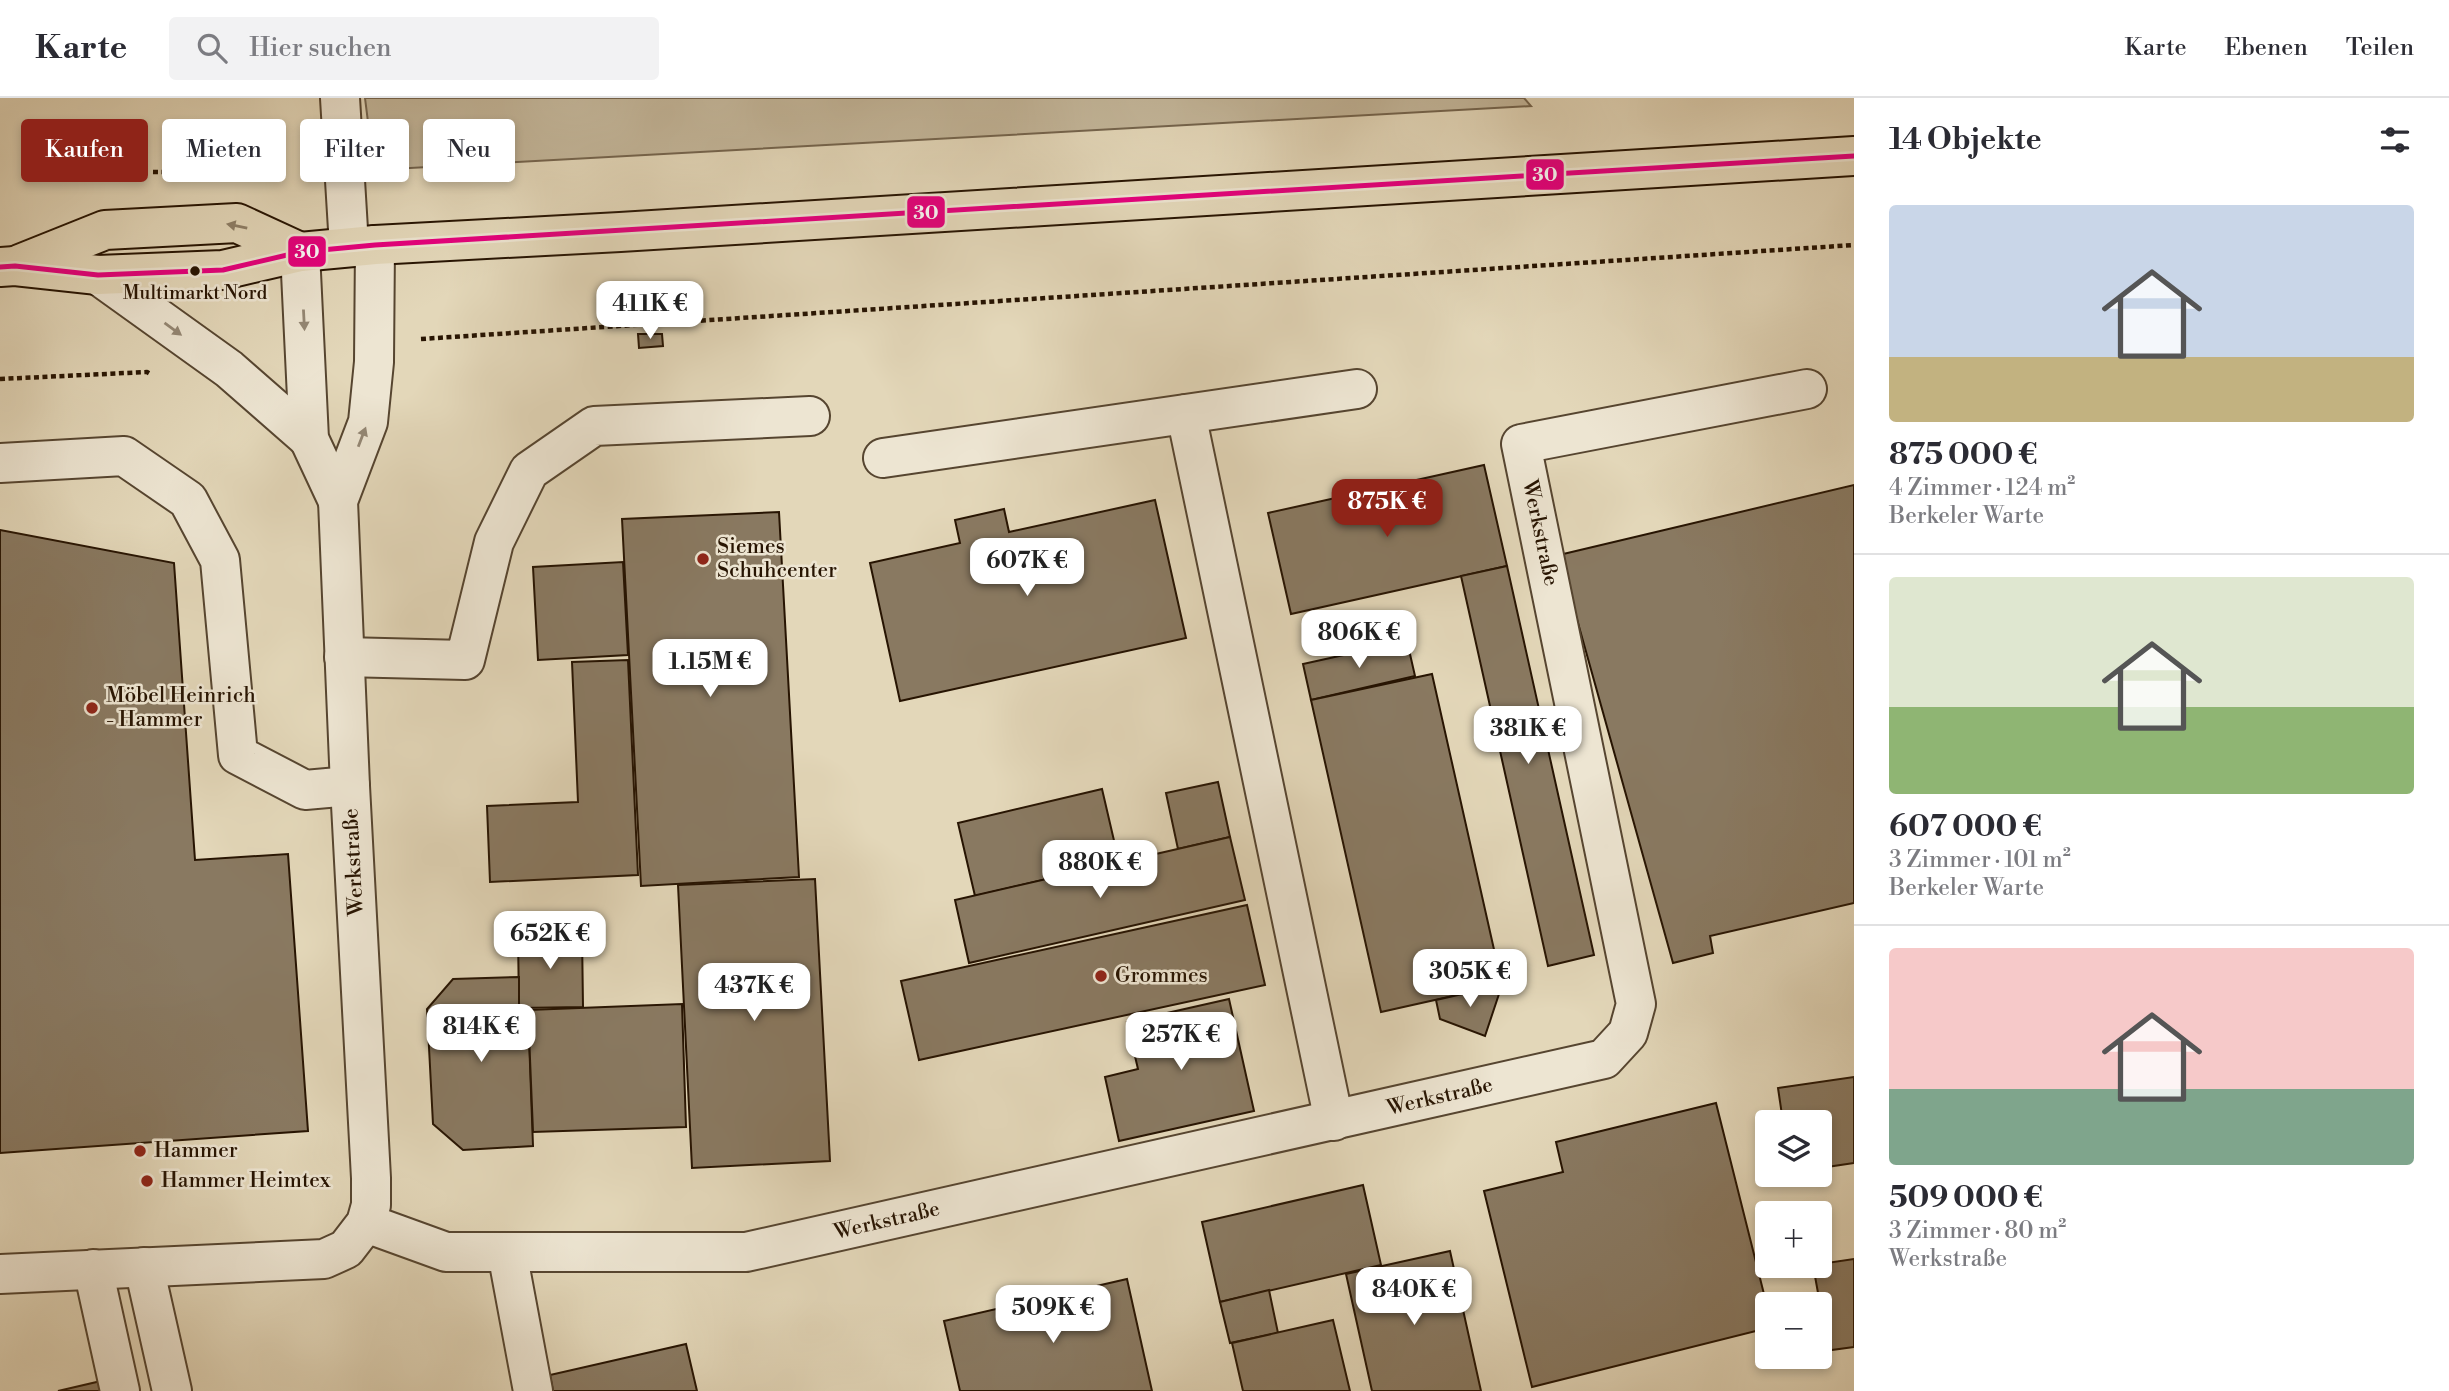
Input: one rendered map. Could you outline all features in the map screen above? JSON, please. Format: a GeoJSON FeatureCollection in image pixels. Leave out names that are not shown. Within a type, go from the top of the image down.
{"type":"FeatureCollection","features":[{"type":"Feature","properties":{"kind":"main road"},"geometry":{"type":"LineString","coordinates":[[7,266],[98,275],[223,270],[300,251],[362,246],[1854,156]]}},
{"type":"Feature","properties":{"kind":"main road"},"geometry":{"type":"LineString","coordinates":[[7,266],[105,230],[237,223],[300,251]]}},
{"type":"Feature","properties":{"kind":"street","name":"Werkstraße"},"geometry":{"type":"LineString","coordinates":[[338,501],[368,422],[374,343],[340,98]]}},
{"type":"Feature","properties":{"kind":"street","name":"Werkstraße"},"geometry":{"type":"LineString","coordinates":[[300,251],[309,439],[338,501],[349,786],[371,1178],[371,1205],[366,1223],[446,1252],[746,1252],[1604,1059],[1628,1033],[1636,1004],[1521,444],[1807,389]]}},
{"type":"Feature","properties":{"kind":"street"},"geometry":{"type":"LineString","coordinates":[[98,275],[229,369],[309,439]]}},
{"type":"Feature","properties":{"kind":"street"},"geometry":{"type":"LineString","coordinates":[[883,458],[1357,388]]}},
{"type":"Feature","properties":{"kind":"street"},"geometry":{"type":"LineString","coordinates":[[1186,414],[1334,1121]]}},
{"type":"Feature","properties":{"kind":"street"},"geometry":{"type":"LineString","coordinates":[[344,657],[465,660],[494,542],[529,471],[594,426],[810,416]]}},
{"type":"Feature","properties":{"kind":"street"},"geometry":{"type":"LineString","coordinates":[[0,463],[124,456],[188,500],[220,560],[239,755],[305,790],[349,786]]}},
{"type":"Feature","properties":{"kind":"street"},"geometry":{"type":"LineString","coordinates":[[0,1274],[324,1259],[346,1249],[366,1223]]}},
{"type":"Feature","properties":{"kind":"street"},"geometry":{"type":"LineString","coordinates":[[507,1252],[533,1391]]}},
{"type":"Feature","properties":{"kind":"street"},"geometry":{"type":"LineString","coordinates":[[144,1267],[172,1391]]}},
{"type":"Feature","properties":{"kind":"street"},"geometry":{"type":"LineString","coordinates":[[93,1269],[120,1391]]}},
{"type":"Feature","properties":{"kind":"path"},"geometry":{"type":"LineString","coordinates":[[153,172],[162,172]]}},
{"type":"Feature","properties":{"kind":"path"},"geometry":{"type":"LineString","coordinates":[[374,343],[1854,245]]}},
{"type":"Feature","properties":{"kind":"path"},"geometry":{"type":"LineString","coordinates":[[0,379],[147,372],[159,378]]}},
{"type":"Feature","properties":{"kind":"shaded area"},"geometry":{"type":"Polygon","coordinates":[[[365,98],[1524,98],[1531,106],[515,162],[515,119],[423,119],[423,167],[409,168],[409,119],[368,119],[365,98]]]}},
{"type":"Feature","properties":{"kind":"building"},"geometry":{"type":"Polygon","coordinates":[[[638,334],[662,334],[663,346],[639,348],[638,334]]]}},
{"type":"Feature","properties":{"kind":"building"},"geometry":{"type":"Polygon","coordinates":[[[1484,465],[1507,566],[1291,614],[1268,513],[1484,465]]]}},
{"type":"Feature","properties":{"kind":"building"},"geometry":{"type":"Polygon","coordinates":[[[1854,485],[1854,903],[1710,936],[1713,953],[1673,963],[1559,555],[1854,485]]]}},
{"type":"Feature","properties":{"kind":"building"},"geometry":{"type":"Polygon","coordinates":[[[1155,500],[1186,638],[900,701],[870,563],[960,543],[955,520],[1004,509],[1009,532],[1155,500]]]}},
{"type":"Feature","properties":{"kind":"building"},"geometry":{"type":"Polygon","coordinates":[[[779,512],[799,877],[641,886],[622,519],[779,512]]]}},
{"type":"Feature","properties":{"kind":"building","name":"Möbel Heinrich - Hammer"},"geometry":{"type":"Polygon","coordinates":[[[0,530],[174,563],[195,860],[288,854],[308,1131],[0,1153],[0,530]]]}},
{"type":"Feature","properties":{"kind":"building"},"geometry":{"type":"Polygon","coordinates":[[[623,562],[628,655],[538,660],[533,567],[623,562]]]}},
{"type":"Feature","properties":{"kind":"building"},"geometry":{"type":"Polygon","coordinates":[[[1507,566],[1594,955],[1548,966],[1461,576],[1507,566]]]}},
{"type":"Feature","properties":{"kind":"building"},"geometry":{"type":"Polygon","coordinates":[[[1407,641],[1415,676],[1311,700],[1303,664],[1407,641]]]}},
{"type":"Feature","properties":{"kind":"building"},"geometry":{"type":"Polygon","coordinates":[[[628,660],[638,875],[490,882],[487,806],[578,802],[572,662],[628,660]]]}},
{"type":"Feature","properties":{"kind":"building"},"geometry":{"type":"Polygon","coordinates":[[[1432,674],[1502,985],[1381,1012],[1311,700],[1432,674]]]}},
{"type":"Feature","properties":{"kind":"building"},"geometry":{"type":"Polygon","coordinates":[[[1218,782],[1230,837],[1178,849],[1166,793],[1218,782]]]}},
{"type":"Feature","properties":{"kind":"building"},"geometry":{"type":"Polygon","coordinates":[[[1102,789],[1119,862],[975,896],[958,823],[1102,789]]]}},
{"type":"Feature","properties":{"kind":"building"},"geometry":{"type":"Polygon","coordinates":[[[1230,837],[1245,900],[969,963],[955,900],[1230,837]]]}},
{"type":"Feature","properties":{"kind":"building"},"geometry":{"type":"Polygon","coordinates":[[[815,879],[830,1161],[692,1168],[678,885],[815,879]]]}},
{"type":"Feature","properties":{"kind":"building"},"geometry":{"type":"Polygon","coordinates":[[[1247,905],[1265,985],[919,1060],[901,981],[1247,905]]]}},
{"type":"Feature","properties":{"kind":"building"},"geometry":{"type":"Polygon","coordinates":[[[582,934],[583,1007],[519,1008],[518,935],[582,934]]]}},
{"type":"Feature","properties":{"kind":"building"},"geometry":{"type":"Polygon","coordinates":[[[519,977],[519,1008],[528,1010],[533,1146],[463,1150],[433,1124],[427,1009],[453,979],[519,977]]]}},
{"type":"Feature","properties":{"kind":"building"},"geometry":{"type":"Polygon","coordinates":[[[1502,985],[1485,1036],[1440,1019],[1436,1000],[1502,985]]]}},
{"type":"Feature","properties":{"kind":"building"},"geometry":{"type":"Polygon","coordinates":[[[1229,999],[1254,1111],[1119,1141],[1105,1077],[1138,1069],[1127,1022],[1229,999]]]}},
{"type":"Feature","properties":{"kind":"building"},"geometry":{"type":"Polygon","coordinates":[[[682,1004],[686,1127],[533,1132],[528,1010],[682,1004]]]}},
{"type":"Feature","properties":{"kind":"building"},"geometry":{"type":"Polygon","coordinates":[[[1854,1077],[1854,1163],[1832,1166],[1832,1110],[1781,1110],[1778,1088],[1854,1077]]]}},
{"type":"Feature","properties":{"kind":"building"},"geometry":{"type":"Polygon","coordinates":[[[1716,1103],[1755,1258],[1755,1278],[1760,1278],[1763,1292],[1755,1292],[1755,1331],[1532,1387],[1484,1191],[1563,1172],[1556,1142],[1716,1103]]]}},
{"type":"Feature","properties":{"kind":"building"},"geometry":{"type":"Polygon","coordinates":[[[1363,1185],[1381,1265],[1220,1302],[1202,1222],[1363,1185]]]}},
{"type":"Feature","properties":{"kind":"building"},"geometry":{"type":"Polygon","coordinates":[[[1450,1251],[1481,1391],[1372,1391],[1346,1274],[1450,1251]]]}},
{"type":"Feature","properties":{"kind":"building"},"geometry":{"type":"Polygon","coordinates":[[[1854,1259],[1854,1347],[1832,1350],[1832,1292],[1818,1292],[1815,1278],[1832,1278],[1832,1262],[1854,1259]]]}},
{"type":"Feature","properties":{"kind":"building"},"geometry":{"type":"Polygon","coordinates":[[[1127,1279],[1152,1391],[960,1391],[944,1321],[1127,1279]]]}},
{"type":"Feature","properties":{"kind":"building"},"geometry":{"type":"Polygon","coordinates":[[[1269,1290],[1278,1333],[1230,1343],[1220,1302],[1269,1290]]]}},
{"type":"Feature","properties":{"kind":"building"},"geometry":{"type":"Polygon","coordinates":[[[1333,1320],[1350,1391],[1243,1391],[1232,1343],[1333,1320]]]}},
{"type":"Feature","properties":{"kind":"building"},"geometry":{"type":"Polygon","coordinates":[[[686,1344],[697,1391],[553,1391],[550,1375],[686,1344]]]}},
{"type":"Feature","properties":{"kind":"building"},"geometry":{"type":"Polygon","coordinates":[[[101,1381],[104,1391],[58,1391],[101,1381]]]}},
{"type":"Feature","properties":{"kind":"transit line","name":"30"},"geometry":{"type":"LineString","coordinates":[[0,267],[15,266],[98,275],[223,270],[300,252],[375,245],[1854,156]]}},
{"type":"Feature","properties":{"kind":"place","name":"Multimarkt Nord"},"geometry":{"type":"Point","coordinates":[195,271]}},
{"type":"Feature","properties":{"kind":"place","name":"Siemes Schuhcenter"},"geometry":{"type":"Point","coordinates":[703,559]}},
{"type":"Feature","properties":{"kind":"place","name":"Möbel Heinrich - Hammer"},"geometry":{"type":"Point","coordinates":[92,708]}},
{"type":"Feature","properties":{"kind":"place","name":"Grommes"},"geometry":{"type":"Point","coordinates":[1101,976]}},
{"type":"Feature","properties":{"kind":"place","name":"Hammer"},"geometry":{"type":"Point","coordinates":[140,1151]}},
{"type":"Feature","properties":{"kind":"place","name":"Hammer Heimtex"},"geometry":{"type":"Point","coordinates":[147,1181]}}]}
